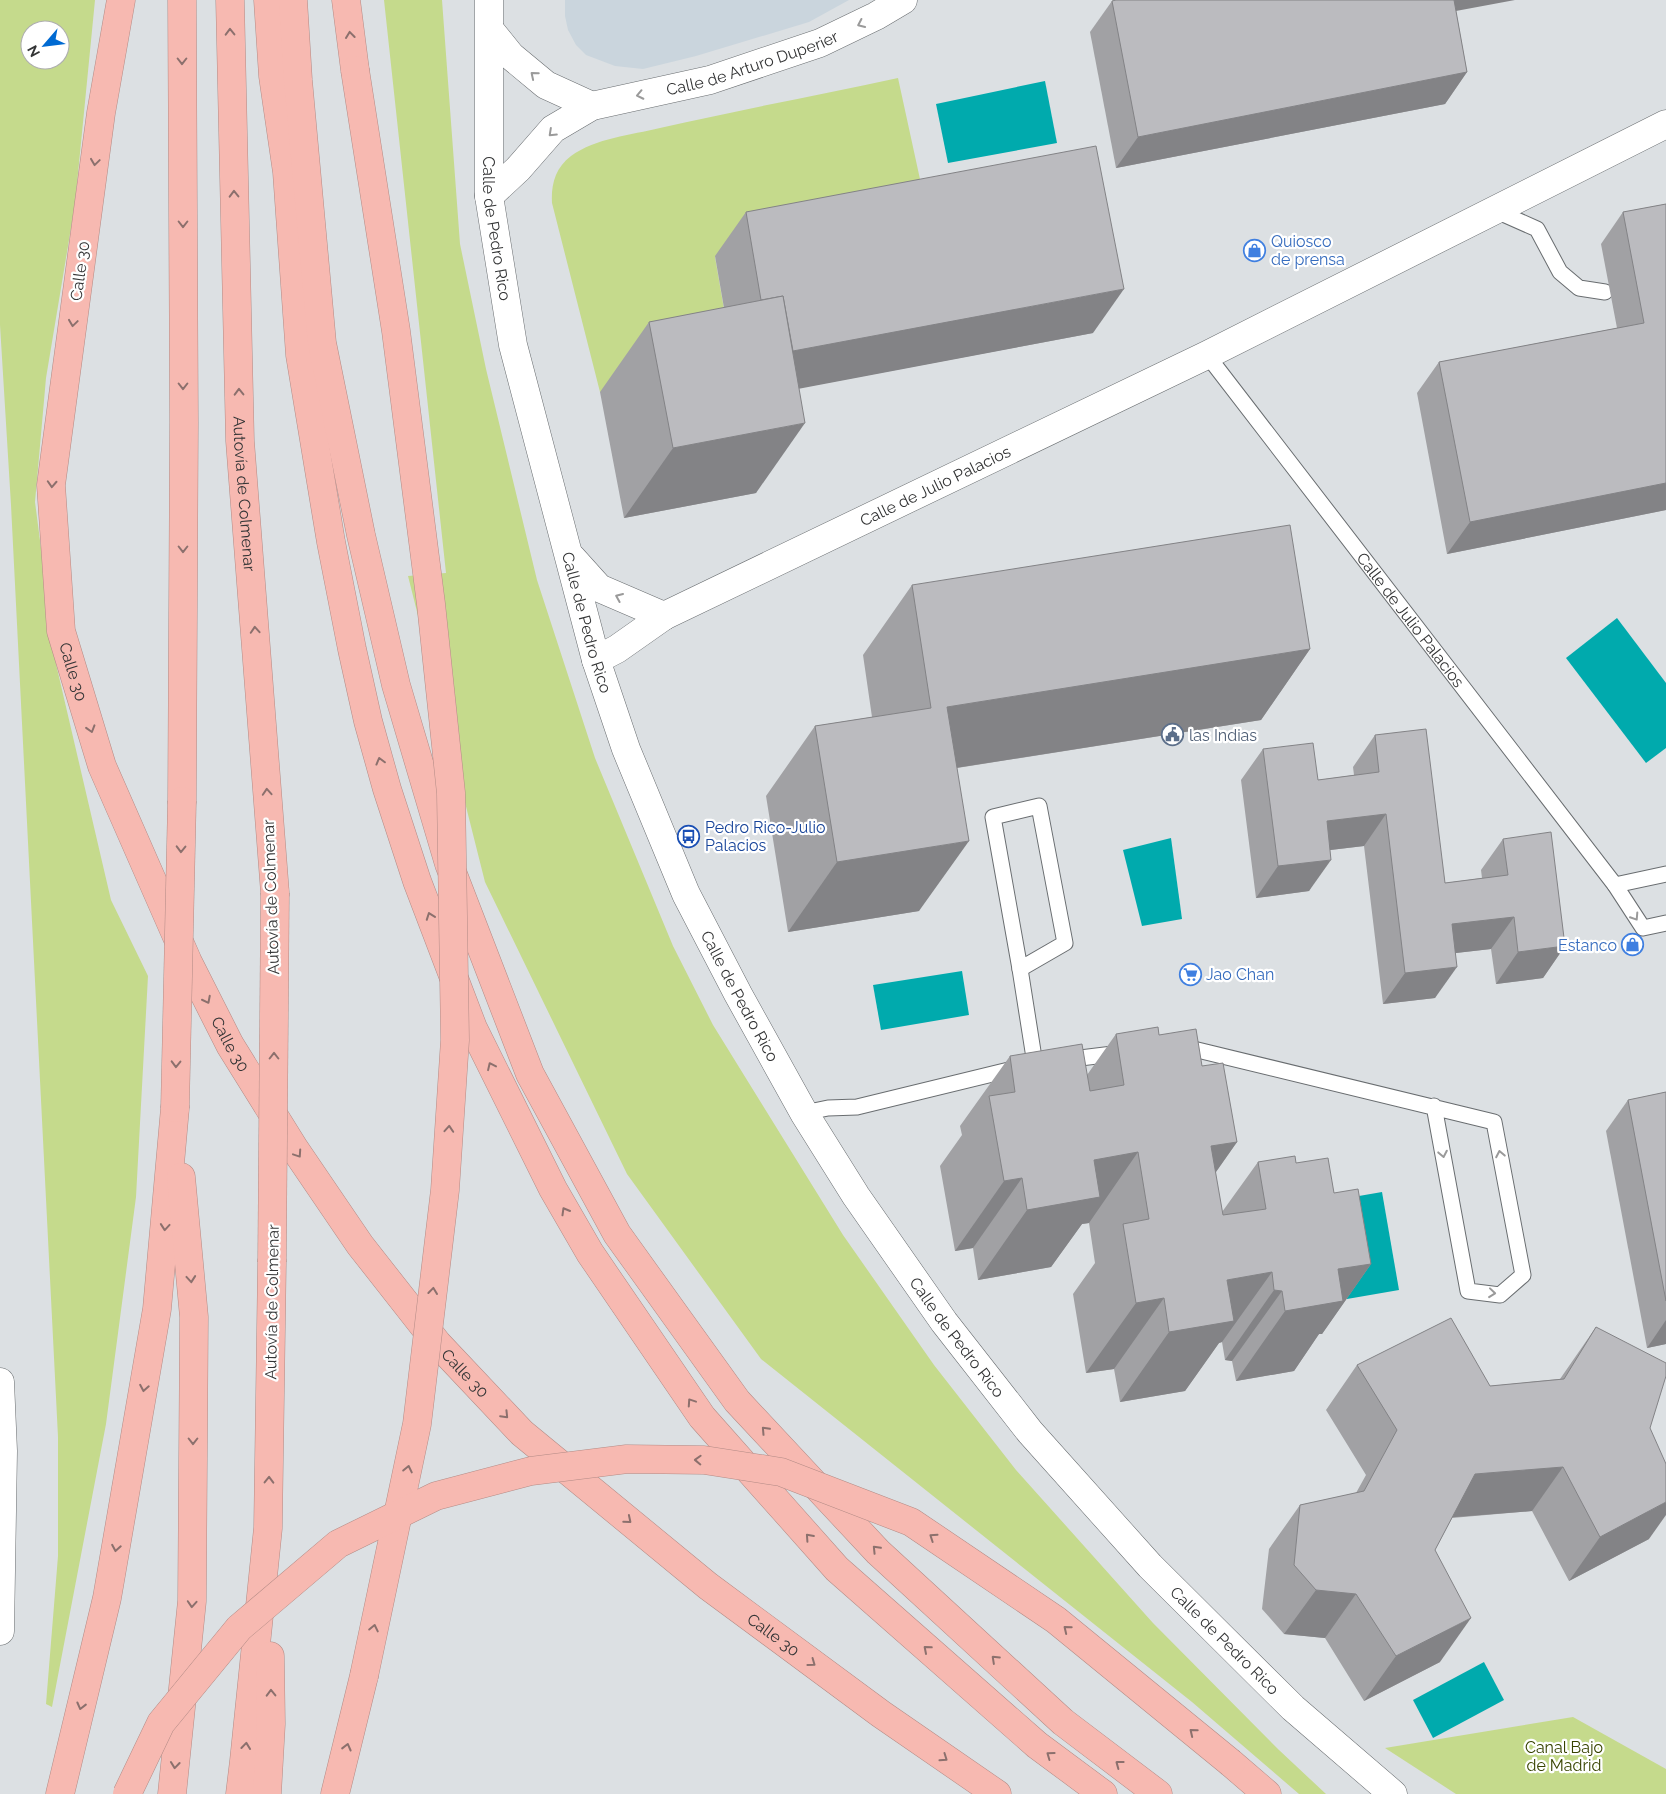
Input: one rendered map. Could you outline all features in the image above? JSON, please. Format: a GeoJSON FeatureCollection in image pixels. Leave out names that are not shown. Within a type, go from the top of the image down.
{"type":"FeatureCollection","features":[{"type":"Feature","properties":{"kind":"highway"},"geometry":{"type":"LineString","coordinates":[[101,113],[103,0]]}},
{"type":"Feature","properties":{"kind":"highway","name":"Calle 30"},"geometry":{"type":"LineString","coordinates":[[121,0],[101,113],[51,485],[62,630],[102,766],[188,962],[230,1045],[294,1148],[360,1245],[437,1343],[522,1433],[708,1586],[881,1714],[997,1794]]}},
{"type":"Feature","properties":{"kind":"highway","name":"Autovía de Colmenar"},"geometry":{"type":"LineString","coordinates":[[230,0],[240,441],[275,893],[268,1528],[240,1794]]}},
{"type":"Feature","properties":{"kind":"highway"},"geometry":{"type":"LineString","coordinates":[[268,0],[273,76],[287,172],[300,355],[352,649],[368,721],[387,789],[417,881],[473,1028],[553,1189],[585,1245],[702,1417],[837,1569],[1037,1745],[1103,1794]]}},
{"type":"Feature","properties":{"kind":"highway"},"geometry":{"type":"LineString","coordinates":[[294,0],[298,80],[322,344],[361,535],[396,685],[449,864],[530,1074],[617,1234],[737,1400],[886,1558],[1063,1722],[1158,1794]]}},
{"type":"Feature","properties":{"kind":"highway"},"geometry":{"type":"LineString","coordinates":[[335,1794],[364,1676],[417,1424],[445,1190],[455,1040],[451,793],[431,604],[396,331],[354,70],[346,0]]}},
{"type":"Feature","properties":{"kind":"highway"},"geometry":{"type":"LineString","coordinates":[[60,1794],[107,1598],[157,1309],[175,1108],[182,800],[184,432],[182,4]]}},
{"type":"Feature","properties":{"kind":"highway"},"geometry":{"type":"LineString","coordinates":[[172,1794],[192,1601],[194,1326],[175,1108]]}},
{"type":"Feature","properties":{"kind":"highway"},"geometry":{"type":"LineString","coordinates":[[128,1794],[161,1723],[239,1628],[338,1544],[436,1496],[531,1471],[628,1459],[704,1460],[781,1472],[911,1522],[1056,1620],[1268,1794]]}},
{"type":"Feature","properties":{"kind":"highway"},"geometry":{"type":"LineString","coordinates":[[267,1794],[271,1724],[268,1528]]}},
{"type":"Feature","properties":{"kind":"street","name":"Calle de Pedro Rico"},"geometry":{"type":"LineString","coordinates":[[489,0],[489,196],[513,344],[596,660],[626,748],[686,894],[738,994],[804,1113],[856,1196],[944,1322],[1030,1432],[1163,1579],[1293,1708],[1393,1794]]}},
{"type":"Feature","properties":{"kind":"street","name":"Calle de Arturo Duperier"},"geometry":{"type":"LineString","coordinates":[[489,196],[518,170],[553,130],[592,106],[710,80],[811,46],[876,16],[904,0]]}},
{"type":"Feature","properties":{"kind":"street"},"geometry":{"type":"LineString","coordinates":[[490,30],[512,56],[546,85],[592,106]]}},
{"type":"Feature","properties":{"kind":"street","name":"Calle de Julio Palacios"},"geometry":{"type":"LineString","coordinates":[[596,660],[617,649],[664,616],[1207,355],[1666,124]]}},
{"type":"Feature","properties":{"kind":"street"},"geometry":{"type":"LineString","coordinates":[[568,552],[599,588],[664,616]]}},
{"type":"Feature","properties":{"kind":"street"},"geometry":{"type":"LineString","coordinates":[[0,1382],[0,1418],[3,1451],[0,1627]]}},
{"type":"Feature","properties":{"kind":"lane"},"geometry":{"type":"LineString","coordinates":[[1494,210],[1537,229],[1560,272],[1579,288],[1606,292]]}},
{"type":"Feature","properties":{"kind":"lane","name":"Calle de Julio Palacios"},"geometry":{"type":"LineString","coordinates":[[1207,355],[1615,885],[1643,928],[1666,923]]}},
{"type":"Feature","properties":{"kind":"lane"},"geometry":{"type":"LineString","coordinates":[[1020,969],[1065,943],[1039,806],[993,817],[1035,1064]]}},
{"type":"Feature","properties":{"kind":"lane"},"geometry":{"type":"LineString","coordinates":[[1615,885],[1666,874]]}},
{"type":"Feature","properties":{"kind":"lane"},"geometry":{"type":"LineString","coordinates":[[1169,1047],[1179,1046],[1434,1106],[1494,1122],[1523,1275],[1500,1294],[1468,1291],[1434,1106]]}},
{"type":"Feature","properties":{"kind":"lane"},"geometry":{"type":"LineString","coordinates":[[804,1113],[828,1108],[857,1107],[1035,1064],[1131,1052]]}},
{"type":"Feature","properties":{"kind":"shaded area"},"geometry":{"type":"Polygon","coordinates":[[[565,0],[849,0],[809,22],[696,56],[643,69],[615,66],[586,55],[576,45],[568,30],[565,16],[565,0]]]}},
{"type":"Feature","properties":{"kind":"green space"},"geometry":{"type":"Polygon","coordinates":[[[0,0],[95,0],[75,204],[46,378],[35,502],[56,664],[111,900],[148,976],[136,1197],[106,1424],[52,1707],[46,1704],[58,1556],[58,1437],[11,505],[0,325],[0,0]]]}},
{"type":"Feature","properties":{"kind":"green space"},"geometry":{"type":"Polygon","coordinates":[[[384,0],[442,0],[460,244],[486,369],[537,580],[595,758],[673,946],[713,1025],[843,1235],[934,1365],[1016,1470],[1153,1623],[1279,1750],[1326,1794],[1299,1794],[1192,1702],[761,1359],[627,1174],[485,882],[408,576],[446,573],[384,0]]]}},
{"type":"Feature","properties":{"kind":"green space"},"geometry":{"type":"Polygon","coordinates":[[[898,78],[928,216],[715,257],[734,367],[600,392],[552,203],[555,177],[561,166],[571,156],[602,141],[898,78]]]}},
{"type":"Feature","properties":{"kind":"green space","name":"Canal Bajo de Madrid"},"geometry":{"type":"Polygon","coordinates":[[[1573,1717],[1666,1769],[1666,1794],[1456,1794],[1385,1748],[1573,1717]]]}},
{"type":"Feature","properties":{"kind":"water"},"geometry":{"type":"Polygon","coordinates":[[[1045,81],[1057,143],[948,163],[936,104],[1045,81]]]}},
{"type":"Feature","properties":{"kind":"water"},"geometry":{"type":"Polygon","coordinates":[[[1617,618],[1666,683],[1666,748],[1646,763],[1566,658],[1617,618]]]}},
{"type":"Feature","properties":{"kind":"water"},"geometry":{"type":"Polygon","coordinates":[[[1171,838],[1182,919],[1142,926],[1123,850],[1171,838]]]}},
{"type":"Feature","properties":{"kind":"water"},"geometry":{"type":"Polygon","coordinates":[[[962,971],[969,1015],[881,1030],[873,985],[962,971]]]}},
{"type":"Feature","properties":{"kind":"water"},"geometry":{"type":"Polygon","coordinates":[[[1382,1192],[1399,1290],[1347,1299],[1330,1201],[1382,1192]]]}},
{"type":"Feature","properties":{"kind":"water"},"geometry":{"type":"Polygon","coordinates":[[[1484,1662],[1504,1700],[1433,1738],[1413,1700],[1484,1662]]]}},
{"type":"Feature","properties":{"kind":"building"},"geometry":{"type":"Polygon","coordinates":[[[1454,0],[1467,72],[1138,137],[1112,1],[1454,0]]]}},
{"type":"Feature","properties":{"kind":"building"},"geometry":{"type":"Polygon","coordinates":[[[1096,146],[1124,289],[793,351],[783,296],[761,300],[746,212],[1096,146]]]}},
{"type":"Feature","properties":{"kind":"building"},"geometry":{"type":"Polygon","coordinates":[[[1666,204],[1666,483],[1470,522],[1439,362],[1644,323],[1623,212],[1666,204]]]}},
{"type":"Feature","properties":{"kind":"building"},"geometry":{"type":"Polygon","coordinates":[[[783,296],[805,423],[673,448],[649,322],[783,296]]]}},
{"type":"Feature","properties":{"kind":"building"},"geometry":{"type":"Polygon","coordinates":[[[1290,525],[1310,649],[947,707],[969,841],[837,862],[815,726],[931,708],[912,585],[1290,525]]]}},
{"type":"Feature","properties":{"kind":"building"},"geometry":{"type":"Polygon","coordinates":[[[1426,729],[1445,883],[1508,875],[1503,839],[1551,832],[1565,946],[1518,952],[1514,917],[1452,924],[1457,967],[1405,973],[1386,814],[1327,821],[1331,860],[1278,866],[1263,749],[1313,743],[1318,780],[1379,772],[1375,735],[1426,729]]]}},
{"type":"Feature","properties":{"kind":"building"},"geometry":{"type":"Polygon","coordinates":[[[1158,1027],[1159,1035],[1196,1029],[1202,1066],[1223,1063],[1237,1142],[1211,1146],[1223,1215],[1266,1209],[1258,1162],[1295,1156],[1296,1163],[1328,1158],[1334,1193],[1358,1189],[1371,1264],[1338,1269],[1343,1301],[1285,1311],[1282,1291],[1274,1290],[1272,1272],[1227,1280],[1234,1321],[1169,1332],[1164,1298],[1136,1303],[1123,1224],[1149,1219],[1138,1152],[1094,1160],[1100,1197],[1027,1210],[1022,1178],[1004,1181],[989,1096],[1015,1092],[1010,1056],[1082,1044],[1090,1091],[1124,1085],[1116,1034],[1158,1027]]]}},
{"type":"Feature","properties":{"kind":"building"},"geometry":{"type":"Polygon","coordinates":[[[1666,1092],[1666,1301],[1628,1100],[1666,1092]]]}},
{"type":"Feature","properties":{"kind":"building"},"geometry":{"type":"Polygon","coordinates":[[[1451,1318],[1490,1386],[1564,1379],[1596,1327],[1666,1363],[1666,1376],[1650,1428],[1666,1464],[1666,1502],[1600,1537],[1563,1467],[1475,1474],[1435,1550],[1471,1618],[1396,1656],[1356,1594],[1316,1590],[1294,1565],[1300,1505],[1364,1491],[1397,1430],[1357,1365],[1451,1318]]]}},
{"type":"Feature","properties":{"kind":"place","name":"Quiosco de prensa"},"geometry":{"type":"Point","coordinates":[1255,250]}},
{"type":"Feature","properties":{"kind":"place","name":"las Indias"},"geometry":{"type":"Point","coordinates":[1173,735]}},
{"type":"Feature","properties":{"kind":"place","name":"Pedro Rico-Julio Palacios"},"geometry":{"type":"Point","coordinates":[689,836]}},
{"type":"Feature","properties":{"kind":"place","name":"Estanco"},"geometry":{"type":"Point","coordinates":[1633,945]}},
{"type":"Feature","properties":{"kind":"place","name":"Jao Chan"},"geometry":{"type":"Point","coordinates":[1190,974]}}]}
